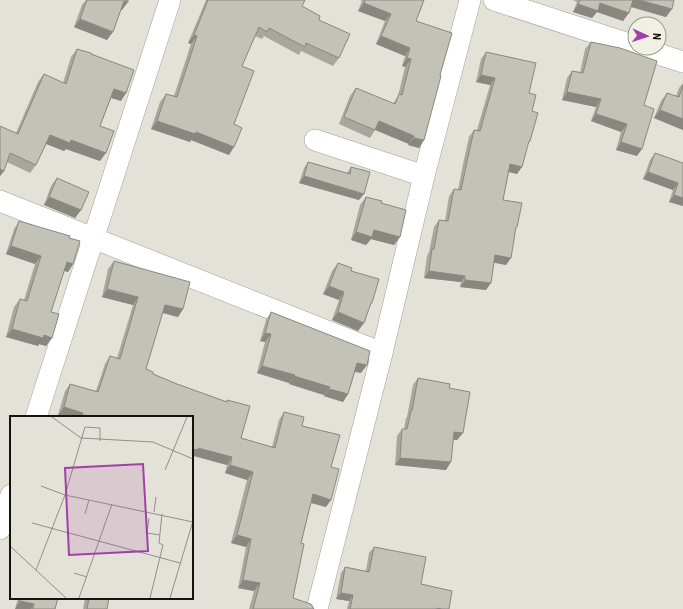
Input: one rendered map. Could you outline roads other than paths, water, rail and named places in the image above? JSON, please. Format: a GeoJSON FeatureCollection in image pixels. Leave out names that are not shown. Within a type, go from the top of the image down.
{"type":"FeatureCollection","features":[{"type":"Feature","properties":{"kind":"street"},"geometry":{"type":"LineString","coordinates":[[36,416],[170,0]]}},
{"type":"Feature","properties":{"kind":"street"},"geometry":{"type":"LineString","coordinates":[[317,609],[382,353],[424,176],[470,0]]}},
{"type":"Feature","properties":{"kind":"street"},"geometry":{"type":"LineString","coordinates":[[494,0],[627,43]]}},
{"type":"Feature","properties":{"kind":"street"},"geometry":{"type":"LineString","coordinates":[[665,56],[683,62]]}},
{"type":"Feature","properties":{"kind":"street"},"geometry":{"type":"LineString","coordinates":[[315,140],[424,176]]}},
{"type":"Feature","properties":{"kind":"street"},"geometry":{"type":"LineString","coordinates":[[0,201],[382,353]]}},
{"type":"Feature","properties":{"kind":"street"},"geometry":{"type":"LineString","coordinates":[[0,529],[10,498]]}}]}
